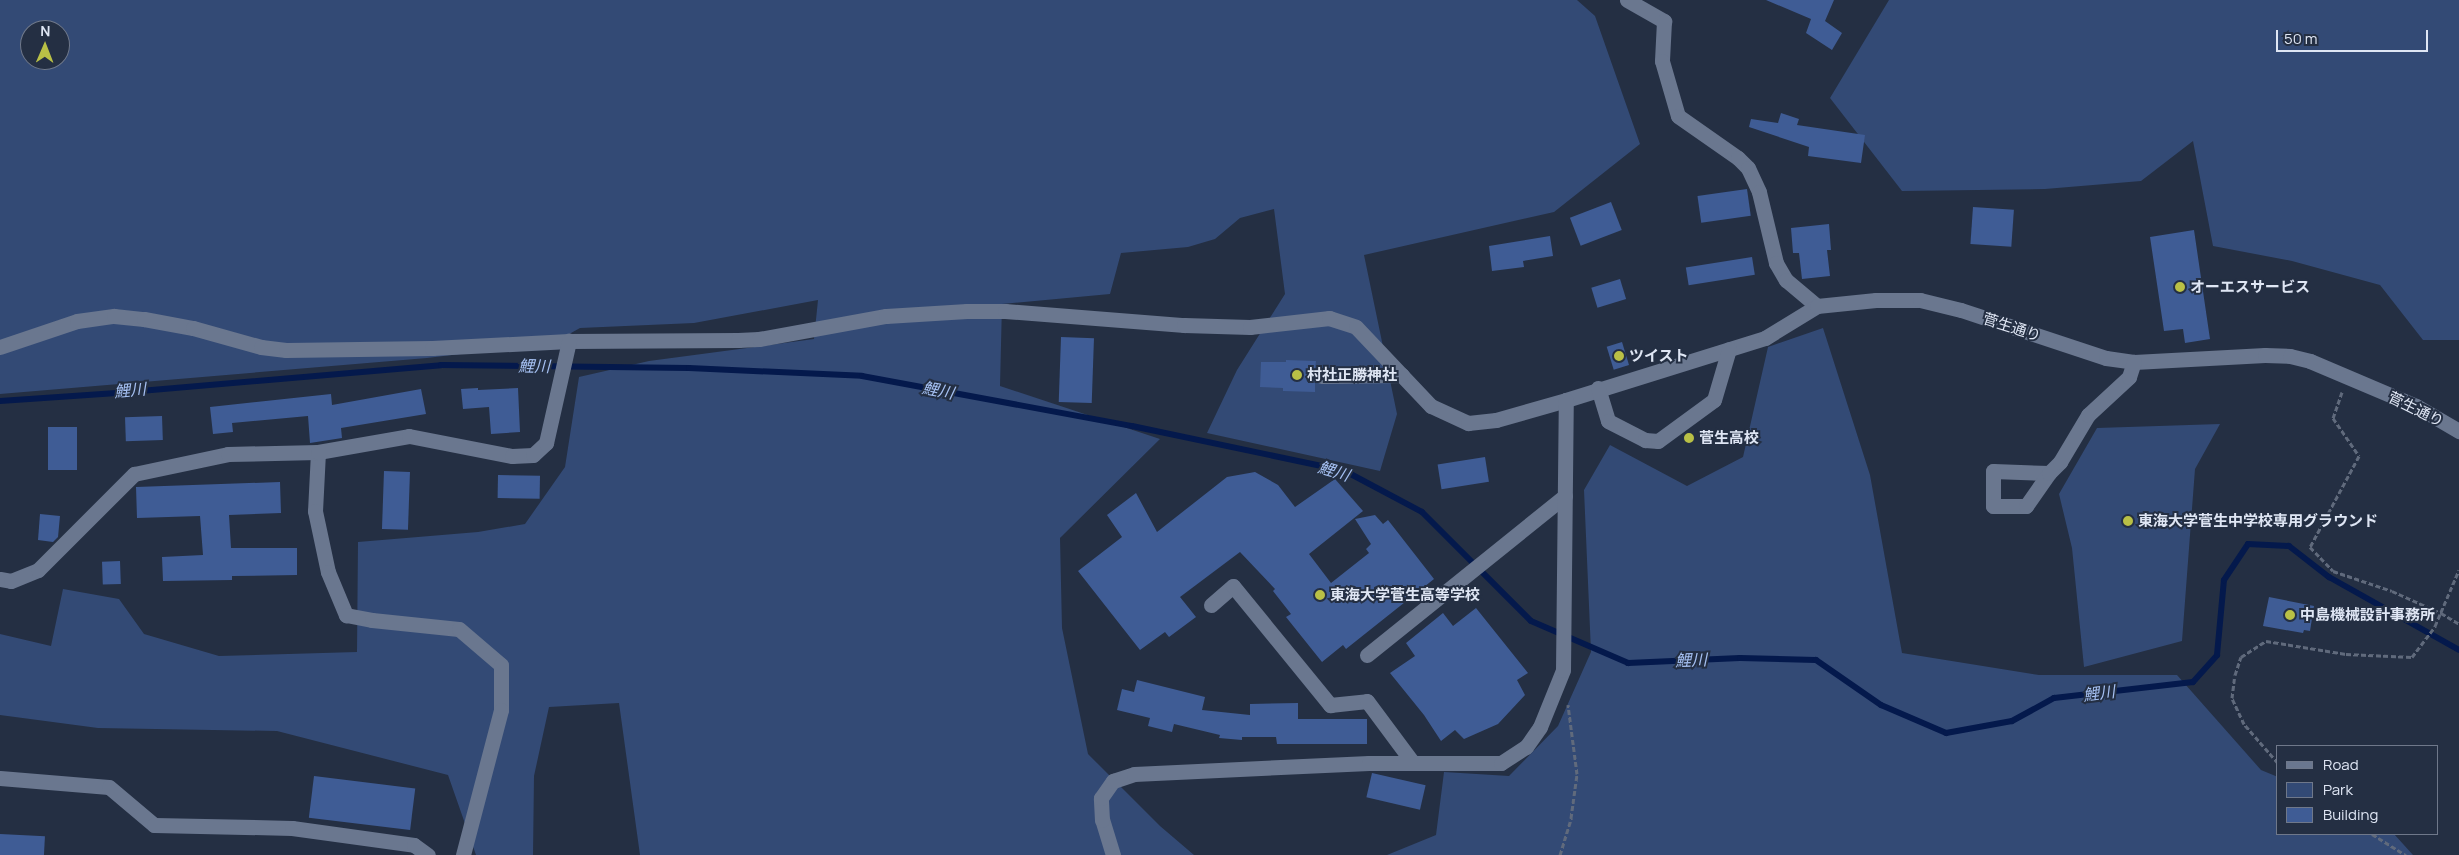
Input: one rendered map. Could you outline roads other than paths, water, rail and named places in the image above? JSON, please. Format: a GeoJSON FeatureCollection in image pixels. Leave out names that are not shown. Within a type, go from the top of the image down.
{"type":"FeatureCollection","features":[{"type":"Feature","properties":{"kind":"street"},"geometry":{"type":"LineString","coordinates":[[1627,0],[1664,21],[1662,61],[1678,116],[1738,158],[1748,168],[1762,201],[1776,263],[1786,280],[1817,306]]}},
{"type":"Feature","properties":{"kind":"street","name":"菅生通り"},"geometry":{"type":"LineString","coordinates":[[0,347],[77,321],[114,316],[144,319],[193,328],[261,347],[286,350],[568,346],[759,339],[886,316],[967,311],[1005,311],[1184,325],[1250,327],[1330,318],[1356,327],[1431,406],[1468,423],[1496,420],[1566,400],[1598,388],[1765,338],[1817,306],[1876,300],[1920,300],[1961,310],[2106,358],[2134,362],[2265,355],[2290,356],[2310,361],[2416,406],[2459,431]]}},
{"type":"Feature","properties":{"kind":"street"},"geometry":{"type":"LineString","coordinates":[[0,579],[12,581],[38,570],[134,474],[228,454],[318,452],[409,436],[512,456],[533,455],[546,443],[558,398],[568,346]]}},
{"type":"Feature","properties":{"kind":"street"},"geometry":{"type":"LineString","coordinates":[[1598,388],[1608,421],[1645,440],[1658,441],[1714,400],[1729,350]]}},
{"type":"Feature","properties":{"kind":"street"},"geometry":{"type":"LineString","coordinates":[[2049,473],[2060,462],[2088,415],[2129,377],[2134,362]]}},
{"type":"Feature","properties":{"kind":"street"},"geometry":{"type":"LineString","coordinates":[[1321,376],[1402,375]]}},
{"type":"Feature","properties":{"kind":"street"},"geometry":{"type":"LineString","coordinates":[[1113,855],[1102,820],[1101,798],[1113,781],[1134,774],[1359,763],[1501,763],[1526,747],[1540,727],[1563,670],[1566,400]]}},
{"type":"Feature","properties":{"kind":"street"},"geometry":{"type":"LineString","coordinates":[[318,452],[315,511],[328,572],[346,615],[372,620],[459,629],[501,665],[501,710],[463,855]]}},
{"type":"Feature","properties":{"kind":"street"},"geometry":{"type":"LineString","coordinates":[[1367,655],[1565,496]]}},
{"type":"Feature","properties":{"kind":"street"},"geometry":{"type":"LineString","coordinates":[[1211,605],[1233,586],[1330,706],[1367,701],[1413,763]]}},
{"type":"Feature","properties":{"kind":"street"},"geometry":{"type":"LineString","coordinates":[[0,778],[109,786],[154,824],[292,828],[414,845],[428,855]]}},
{"type":"Feature","properties":{"kind":"waterway","name":"鯉川"},"geometry":{"type":"LineString","coordinates":[[0,401],[117,393],[441,365],[689,368],[862,376],[1132,426],[1345,471],[1422,512],[1531,621],[1628,663],[1740,658],[1816,660],[1881,705],[1946,733],[2012,721],[2054,698],[2193,682],[2217,655],[2224,580],[2248,544],[2289,546],[2329,577],[2459,650]]}},
{"type":"Feature","properties":{"kind":"place","name":"オーエスサービス"},"geometry":{"type":"Point","coordinates":[2180,287]}},
{"type":"Feature","properties":{"kind":"place","name":"ツイスト"},"geometry":{"type":"Point","coordinates":[1619,356]}},
{"type":"Feature","properties":{"kind":"place","name":"村社正勝神社"},"geometry":{"type":"Point","coordinates":[1297,375]}},
{"type":"Feature","properties":{"kind":"place","name":"菅生高校"},"geometry":{"type":"Point","coordinates":[1689,438]}},
{"type":"Feature","properties":{"kind":"place","name":"東海大学菅生中学校専用グラウンド"},"geometry":{"type":"Point","coordinates":[2128,521]}},
{"type":"Feature","properties":{"kind":"place","name":"東海大学菅生高等学校"},"geometry":{"type":"Point","coordinates":[1320,595]}},
{"type":"Feature","properties":{"kind":"place","name":"中島機械設計事務所"},"geometry":{"type":"Point","coordinates":[2290,615]}}]}
